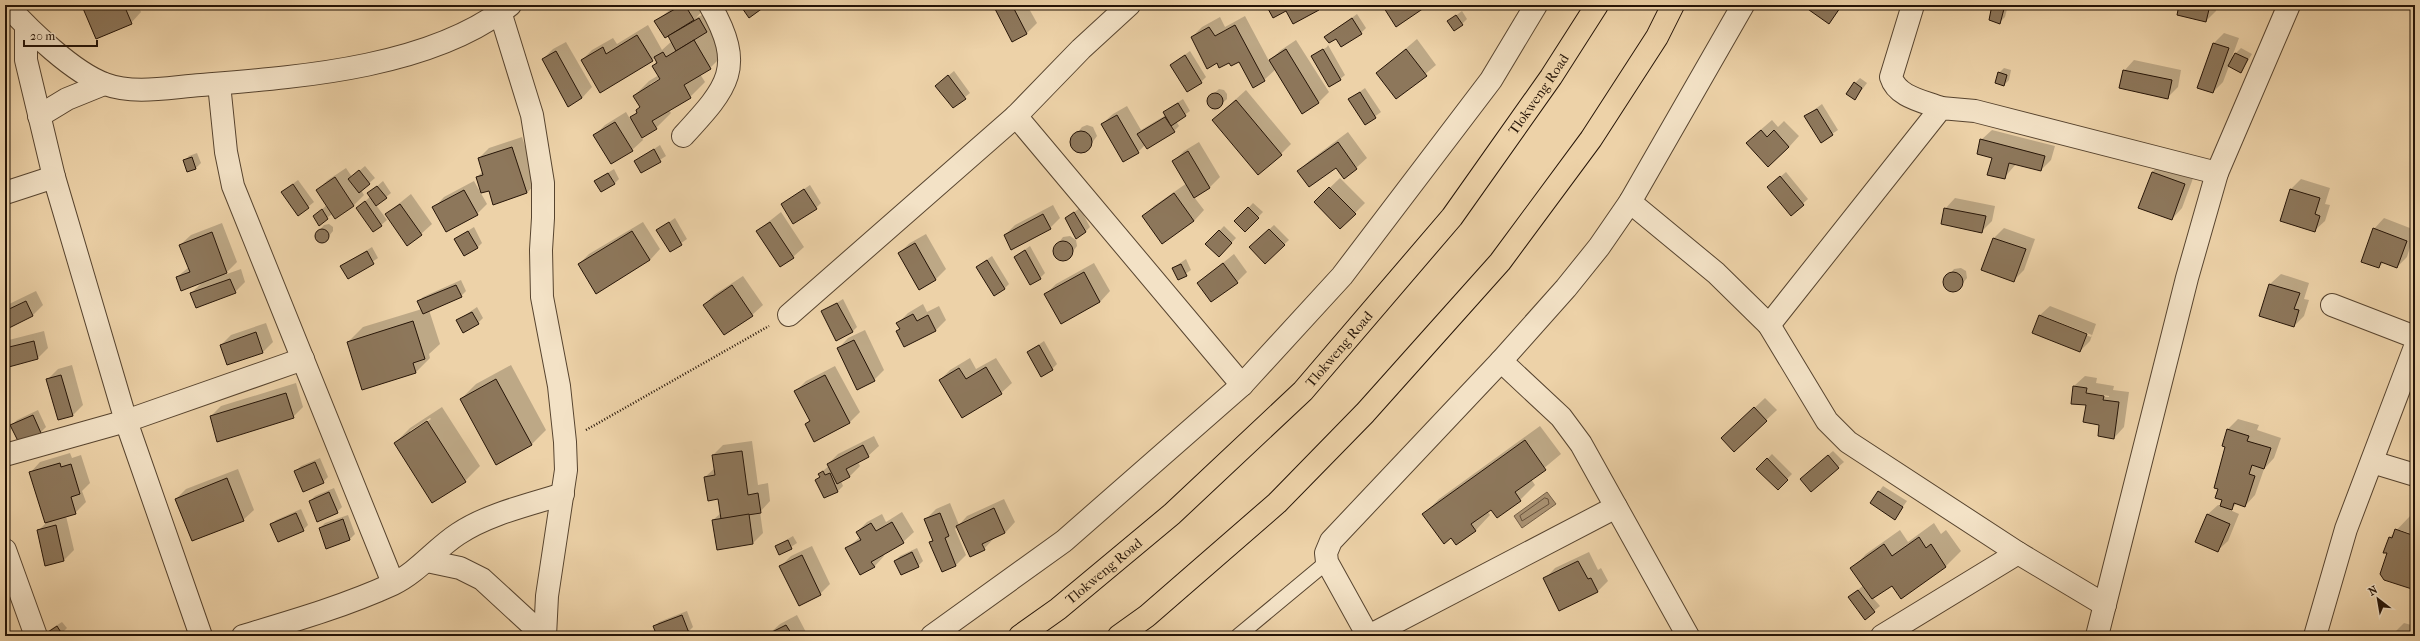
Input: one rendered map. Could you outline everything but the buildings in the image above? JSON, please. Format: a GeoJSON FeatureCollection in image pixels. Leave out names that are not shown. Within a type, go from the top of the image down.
{"type":"FeatureCollection","features":[{"type":"Feature","properties":{"kind":"main road","name":"Tlokweng Road"},"geometry":{"type":"LineString","coordinates":[[1020,636],[1058,609],[1172,514],[1303,391],[1452,217],[1551,77],[1597,5]]}},
{"type":"Feature","properties":{"kind":"main road"},"geometry":{"type":"LineString","coordinates":[[1119,636],[1147,616],[1277,503],[1365,413],[1500,262],[1591,139],[1657,37],[1673,5]]}},
{"type":"Feature","properties":{"kind":"street"},"geometry":{"type":"LineString","coordinates":[[7,5],[26,27],[89,76],[104,84],[145,90],[331,72],[388,60],[445,42],[503,8],[532,115],[543,183],[544,218],[540,250],[542,297],[559,386],[565,442],[566,470],[547,596],[545,636]]}},
{"type":"Feature","properties":{"kind":"street"},"geometry":{"type":"LineString","coordinates":[[683,136],[712,104],[726,79],[730,63],[729,45],[722,26],[710,5]]}},
{"type":"Feature","properties":{"kind":"street"},"geometry":{"type":"LineString","coordinates":[[789,315],[1016,116],[1081,49],[1129,5]]}},
{"type":"Feature","properties":{"kind":"street"},"geometry":{"type":"LineString","coordinates":[[932,636],[1064,541],[1242,385],[1342,276],[1490,80],[1536,5]]}},
{"type":"Feature","properties":{"kind":"street"},"geometry":{"type":"LineString","coordinates":[[1616,508],[1368,636],[1327,562],[1326,552],[1331,541],[1501,361],[1566,288],[1630,202],[1743,5]]}},
{"type":"Feature","properties":{"kind":"street"},"geometry":{"type":"LineString","coordinates":[[1913,5],[1891,77],[1893,84],[1904,93],[1941,108],[1975,111],[2217,173]]}},
{"type":"Feature","properties":{"kind":"street"},"geometry":{"type":"LineString","coordinates":[[2097,636],[2187,278],[2217,173],[2289,5]]}},
{"type":"Feature","properties":{"kind":"street"},"geometry":{"type":"LineString","coordinates":[[26,27],[26,60],[54,177],[126,421],[201,636]]}},
{"type":"Feature","properties":{"kind":"street"},"geometry":{"type":"LineString","coordinates":[[39,116],[67,99],[104,84]]}},
{"type":"Feature","properties":{"kind":"street"},"geometry":{"type":"LineString","coordinates":[[219,84],[226,152],[233,186],[393,584]]}},
{"type":"Feature","properties":{"kind":"street"},"geometry":{"type":"LineString","coordinates":[[1770,325],[1941,108]]}},
{"type":"Feature","properties":{"kind":"street"},"geometry":{"type":"LineString","coordinates":[[1016,116],[1242,385]]}},
{"type":"Feature","properties":{"kind":"street"},"geometry":{"type":"LineString","coordinates":[[5,193],[54,177]]}},
{"type":"Feature","properties":{"kind":"street"},"geometry":{"type":"LineString","coordinates":[[1630,202],[1716,273],[1770,325],[1827,421],[1848,442],[2018,553],[2105,605]]}},
{"type":"Feature","properties":{"kind":"street"},"geometry":{"type":"LineString","coordinates":[[2332,305],[2415,337]]}},
{"type":"Feature","properties":{"kind":"street"},"geometry":{"type":"LineString","coordinates":[[2315,636],[2346,529],[2415,347]]}},
{"type":"Feature","properties":{"kind":"street"},"geometry":{"type":"LineString","coordinates":[[5,455],[126,421],[303,359]]}},
{"type":"Feature","properties":{"kind":"street"},"geometry":{"type":"LineString","coordinates":[[1501,361],[1562,417],[1581,444],[1688,636]]}},
{"type":"Feature","properties":{"kind":"street"},"geometry":{"type":"LineString","coordinates":[[2372,462],[2415,475]]}},
{"type":"Feature","properties":{"kind":"street"},"geometry":{"type":"LineString","coordinates":[[243,636],[303,618],[393,584],[427,561],[458,534],[476,525],[563,494]]}},
{"type":"Feature","properties":{"kind":"street"},"geometry":{"type":"LineString","coordinates":[[5,550],[36,636]]}},
{"type":"Feature","properties":{"kind":"street"},"geometry":{"type":"LineString","coordinates":[[1882,636],[2018,553]]}},
{"type":"Feature","properties":{"kind":"street"},"geometry":{"type":"LineString","coordinates":[[427,561],[465,570],[482,579],[545,636]]}},
{"type":"Feature","properties":{"kind":"lane"},"geometry":{"type":"LineString","coordinates":[[1238,636],[1327,562]]}},
{"type":"Feature","properties":{"kind":"path"},"geometry":{"type":"LineString","coordinates":[[565,442],[789,315]]}},
{"type":"Feature","properties":{"kind":"water"},"geometry":{"type":"Polygon","coordinates":[[[1547,492],[1556,504],[1522,528],[1514,516],[1547,492]]]}}]}
